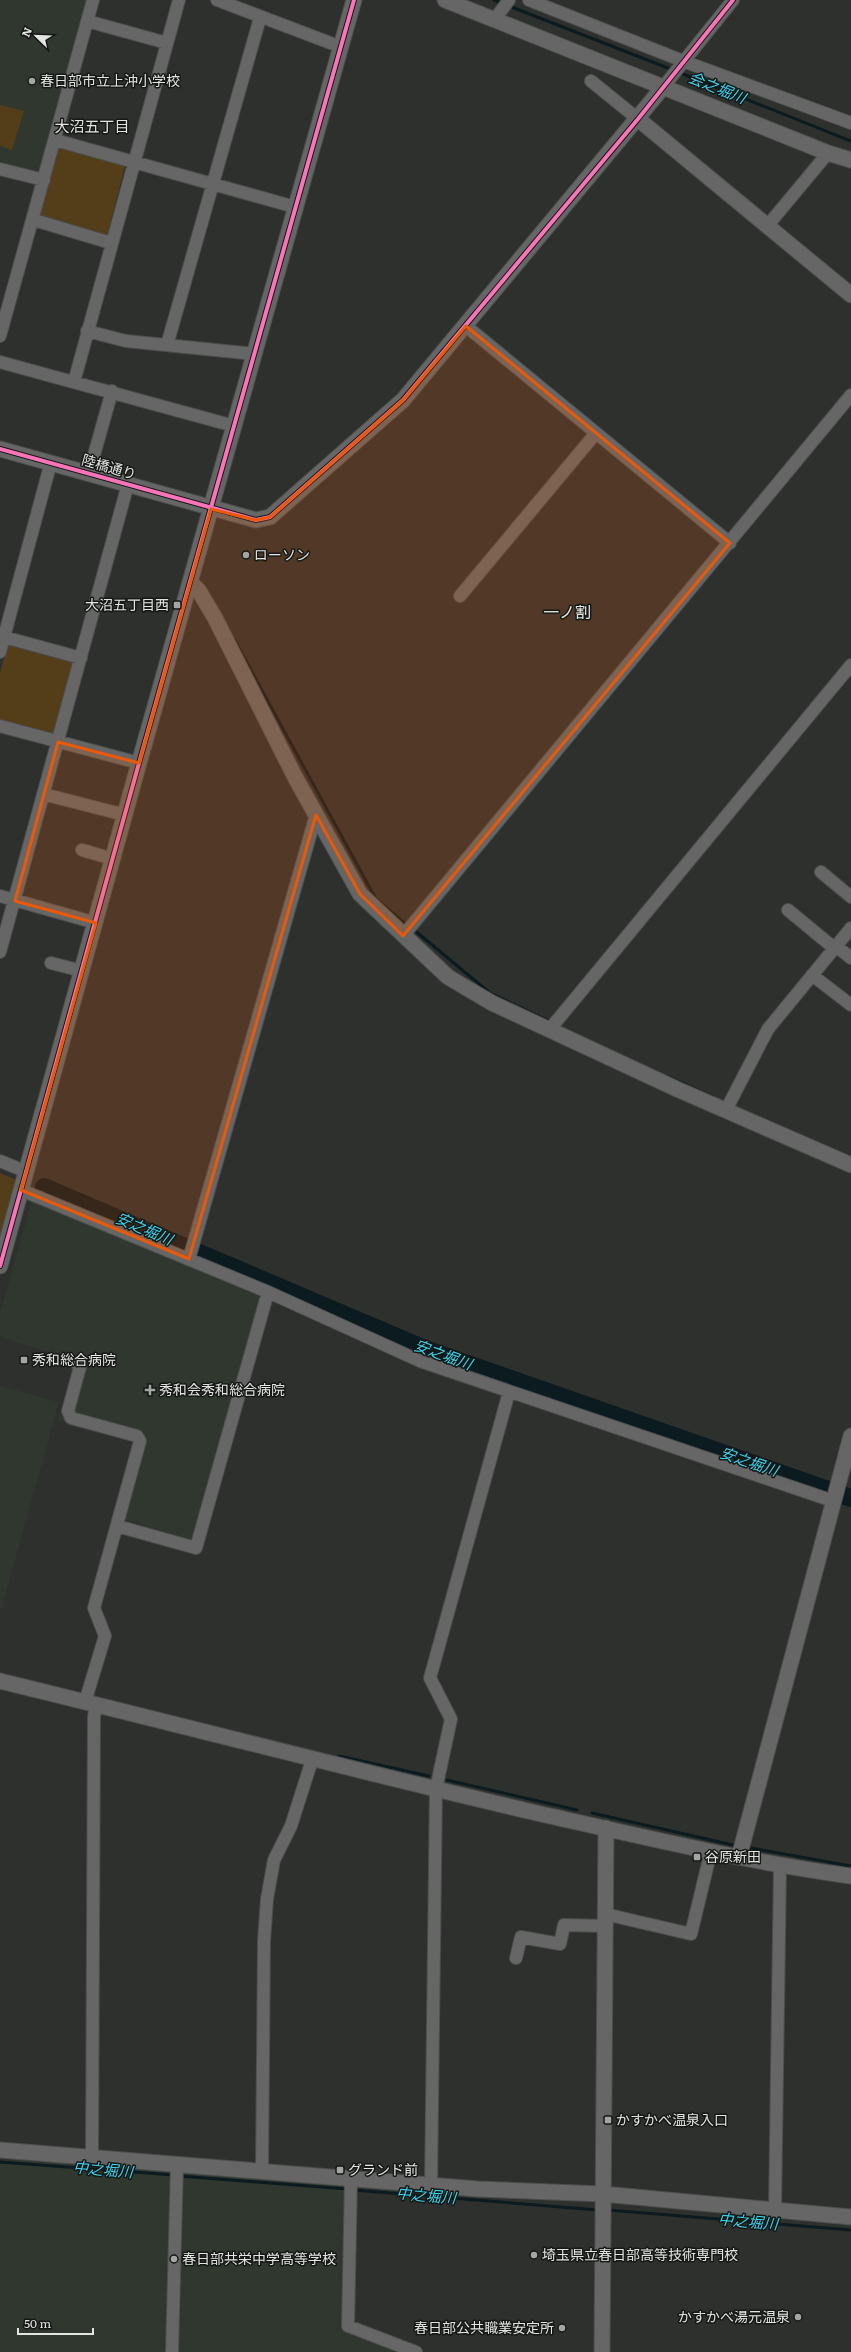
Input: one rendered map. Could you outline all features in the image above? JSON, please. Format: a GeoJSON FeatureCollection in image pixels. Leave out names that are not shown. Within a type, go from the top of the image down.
{"type":"FeatureCollection","features":[{"type":"Feature","properties":{"kind":"street"},"geometry":{"type":"LineString","coordinates":[[0,336],[34,220],[93,0]]}},
{"type":"Feature","properties":{"kind":"street"},"geometry":{"type":"LineString","coordinates":[[74,382],[179,0]]}},
{"type":"Feature","properties":{"kind":"street"},"geometry":{"type":"LineString","coordinates":[[217,0],[260,18],[341,47]]}},
{"type":"Feature","properties":{"kind":"street"},"geometry":{"type":"LineString","coordinates":[[0,1266],[139,763],[354,0]]}},
{"type":"Feature","properties":{"kind":"street"},"geometry":{"type":"LineString","coordinates":[[445,0],[502,9],[664,86],[828,153],[851,160]]}},
{"type":"Feature","properties":{"kind":"street"},"geometry":{"type":"LineString","coordinates":[[529,0],[683,61],[851,123]]}},
{"type":"Feature","properties":{"kind":"street"},"geometry":{"type":"LineString","coordinates":[[664,86],[733,0]]}},
{"type":"Feature","properties":{"kind":"street"},"geometry":{"type":"LineString","coordinates":[[167,344],[214,184],[260,18]]}},
{"type":"Feature","properties":{"kind":"street"},"geometry":{"type":"LineString","coordinates":[[87,21],[167,43]]}},
{"type":"Feature","properties":{"kind":"street"},"geometry":{"type":"LineString","coordinates":[[591,81],[768,225],[851,295]]}},
{"type":"Feature","properties":{"kind":"street","name":"陸橋通り"},"geometry":{"type":"LineString","coordinates":[[0,449],[256,520],[270,517],[403,400],[664,86]]}},
{"type":"Feature","properties":{"kind":"street"},"geometry":{"type":"LineString","coordinates":[[55,140],[295,207]]}},
{"type":"Feature","properties":{"kind":"street"},"geometry":{"type":"LineString","coordinates":[[768,225],[828,153]]}},
{"type":"Feature","properties":{"kind":"street"},"geometry":{"type":"LineString","coordinates":[[0,169],[44,180]]}},
{"type":"Feature","properties":{"kind":"street"},"geometry":{"type":"LineString","coordinates":[[34,220],[111,243]]}},
{"type":"Feature","properties":{"kind":"street"},"geometry":{"type":"LineString","coordinates":[[466,326],[730,543]]}},
{"type":"Feature","properties":{"kind":"street"},"geometry":{"type":"LineString","coordinates":[[87,331],[126,341],[255,354]]}},
{"type":"Feature","properties":{"kind":"street"},"geometry":{"type":"LineString","coordinates":[[0,362],[112,391],[234,426]]}},
{"type":"Feature","properties":{"kind":"street"},"geometry":{"type":"LineString","coordinates":[[89,473],[112,391]]}},
{"type":"Feature","properties":{"kind":"street"},"geometry":{"type":"LineString","coordinates":[[404,936],[851,395]]}},
{"type":"Feature","properties":{"kind":"street"},"geometry":{"type":"LineString","coordinates":[[460,596],[596,433]]}},
{"type":"Feature","properties":{"kind":"street"},"geometry":{"type":"LineString","coordinates":[[0,652],[50,462]]}},
{"type":"Feature","properties":{"kind":"street"},"geometry":{"type":"LineString","coordinates":[[0,952],[128,484]]}},
{"type":"Feature","properties":{"kind":"street"},"geometry":{"type":"LineString","coordinates":[[190,582],[199,591],[214,618],[316,815],[360,894],[448,977],[492,1003],[726,1110],[851,1165]]}},
{"type":"Feature","properties":{"kind":"street"},"geometry":{"type":"LineString","coordinates":[[4,637],[81,658]]}},
{"type":"Feature","properties":{"kind":"street"},"geometry":{"type":"LineString","coordinates":[[550,1029],[851,665]]}},
{"type":"Feature","properties":{"kind":"street"},"geometry":{"type":"LineString","coordinates":[[0,726],[139,763]]}},
{"type":"Feature","properties":{"kind":"street"},"geometry":{"type":"LineString","coordinates":[[43,794],[125,815]]}},
{"type":"Feature","properties":{"kind":"street"},"geometry":{"type":"LineString","coordinates":[[189,1259],[316,815]]}},
{"type":"Feature","properties":{"kind":"street"},"geometry":{"type":"LineString","coordinates":[[82,850],[113,859]]}},
{"type":"Feature","properties":{"kind":"street"},"geometry":{"type":"LineString","coordinates":[[821,872],[851,897]]}},
{"type":"Feature","properties":{"kind":"street"},"geometry":{"type":"LineString","coordinates":[[0,896],[96,923]]}},
{"type":"Feature","properties":{"kind":"street"},"geometry":{"type":"LineString","coordinates":[[788,910],[851,958]]}},
{"type":"Feature","properties":{"kind":"street"},"geometry":{"type":"LineString","coordinates":[[726,1110],[768,1029],[851,928]]}},
{"type":"Feature","properties":{"kind":"street"},"geometry":{"type":"LineString","coordinates":[[51,963],[82,971]]}},
{"type":"Feature","properties":{"kind":"street"},"geometry":{"type":"LineString","coordinates":[[812,975],[851,1005]]}},
{"type":"Feature","properties":{"kind":"street"},"geometry":{"type":"LineString","coordinates":[[0,1161],[27,1172]]}},
{"type":"Feature","properties":{"kind":"street"},"geometry":{"type":"LineString","coordinates":[[21,1190],[268,1292],[420,1360],[509,1392],[833,1501]]}},
{"type":"Feature","properties":{"kind":"street"},"geometry":{"type":"LineString","coordinates":[[116,1526],[196,1548],[268,1292]]}},
{"type":"Feature","properties":{"kind":"street"},"geometry":{"type":"LineString","coordinates":[[78,1364],[80,1367],[68,1411],[71,1418],[138,1436],[140,1441],[94,1608],[105,1636],[91,1703],[94,1725],[92,2157]]}},
{"type":"Feature","properties":{"kind":"street"},"geometry":{"type":"LineString","coordinates":[[432,2185],[436,1789],[451,1719],[430,1678],[509,1392]]}},
{"type":"Feature","properties":{"kind":"street"},"geometry":{"type":"LineString","coordinates":[[739,1857],[851,1436]]}},
{"type":"Feature","properties":{"kind":"street"},"geometry":{"type":"LineString","coordinates":[[0,1681],[312,1760],[606,1828],[780,1866],[851,1876]]}},
{"type":"Feature","properties":{"kind":"street"},"geometry":{"type":"LineString","coordinates":[[262,2170],[264,1941],[267,1899],[274,1860],[292,1826],[312,1760]]}},
{"type":"Feature","properties":{"kind":"street"},"geometry":{"type":"LineString","coordinates":[[602,2352],[606,1828]]}},
{"type":"Feature","properties":{"kind":"street"},"geometry":{"type":"LineString","coordinates":[[516,1958],[521,1937],[560,1944],[564,1925],[605,1920],[691,1934],[711,1851]]}},
{"type":"Feature","properties":{"kind":"street"},"geometry":{"type":"LineString","coordinates":[[775,2210],[780,1866]]}},
{"type":"Feature","properties":{"kind":"street"},"geometry":{"type":"LineString","coordinates":[[0,2150],[262,2170],[432,2185],[603,2194],[851,2217]]}},
{"type":"Feature","properties":{"kind":"street"},"geometry":{"type":"LineString","coordinates":[[172,2352],[177,2164]]}},
{"type":"Feature","properties":{"kind":"street"},"geometry":{"type":"LineString","coordinates":[[351,2178],[348,2326],[416,2352]]}},
{"type":"Feature","properties":{"kind":"highlighted area"},"geometry":{"type":"Polygon","coordinates":[[[466,326],[730,543],[403,936],[360,894],[316,815],[189,1259],[21,1190],[96,923],[15,901],[58,742],[139,763],[211,509],[256,520],[270,517],[403,400],[466,326]]]}},
{"type":"Feature","properties":{"kind":"shaded area","name":"春日部市立上沖小学校"},"geometry":{"type":"Polygon","coordinates":[[[0,0],[86,0],[42,162],[36,172],[0,163],[0,0]]]}},
{"type":"Feature","properties":{"kind":"shaded area"},"geometry":{"type":"Polygon","coordinates":[[[0,105],[24,111],[12,150],[0,146],[0,105]]]}},
{"type":"Feature","properties":{"kind":"shaded area"},"geometry":{"type":"Polygon","coordinates":[[[58,147],[125,166],[107,236],[38,218],[58,147]]]}},
{"type":"Feature","properties":{"kind":"shaded area"},"geometry":{"type":"Polygon","coordinates":[[[8,644],[75,661],[55,737],[0,722],[0,673],[8,644]]]}},
{"type":"Feature","properties":{"kind":"shaded area"},"geometry":{"type":"Polygon","coordinates":[[[0,1173],[19,1181],[0,1248],[0,1173]]]}},
{"type":"Feature","properties":{"kind":"shaded area","name":"秀和会秀和総合病院"},"geometry":{"type":"Polygon","coordinates":[[[32,1200],[258,1294],[259,1300],[191,1540],[125,1519],[146,1445],[58,1420],[74,1360],[0,1337],[0,1313],[32,1200]]]}},
{"type":"Feature","properties":{"kind":"shaded area"},"geometry":{"type":"Polygon","coordinates":[[[0,1386],[59,1402],[1,1610],[0,1610],[0,1386]]]}},
{"type":"Feature","properties":{"kind":"shaded area","name":"春日部共栄中学高等学校"},"geometry":{"type":"Polygon","coordinates":[[[19,2160],[348,2186],[349,2332],[404,2352],[0,2352],[0,2164],[19,2160]]]}},
{"type":"Feature","properties":{"kind":"waterway","name":"会之堀川"},"geometry":{"type":"LineString","coordinates":[[494,0],[504,4]]}},
{"type":"Feature","properties":{"kind":"waterway","name":"会之堀川"},"geometry":{"type":"LineString","coordinates":[[509,6],[673,70]]}},
{"type":"Feature","properties":{"kind":"waterway","name":"会之堀川"},"geometry":{"type":"LineString","coordinates":[[678,72],[851,141]]}},
{"type":"Feature","properties":{"kind":"waterway"},"geometry":{"type":"LineString","coordinates":[[234,639],[376,899],[408,926]]}},
{"type":"Feature","properties":{"kind":"waterway"},"geometry":{"type":"LineString","coordinates":[[413,929],[490,993],[551,1022]]}},
{"type":"Feature","properties":{"kind":"waterway"},"geometry":{"type":"LineString","coordinates":[[667,1076],[713,1097]]}},
{"type":"Feature","properties":{"kind":"waterway","name":"安之堀川"},"geometry":{"type":"LineString","coordinates":[[44,1187],[425,1349],[851,1498]]}},
{"type":"Feature","properties":{"kind":"waterway"},"geometry":{"type":"LineString","coordinates":[[339,1756],[429,1776]]}},
{"type":"Feature","properties":{"kind":"waterway"},"geometry":{"type":"LineString","coordinates":[[447,1780],[577,1810]]}},
{"type":"Feature","properties":{"kind":"waterway"},"geometry":{"type":"LineString","coordinates":[[592,1813],[733,1845]]}},
{"type":"Feature","properties":{"kind":"waterway"},"geometry":{"type":"LineString","coordinates":[[751,1848],[851,1866]]}},
{"type":"Feature","properties":{"kind":"waterway","name":"中之堀川"},"geometry":{"type":"LineString","coordinates":[[0,2162],[174,2175]]}},
{"type":"Feature","properties":{"kind":"waterway","name":"中之堀川"},"geometry":{"type":"LineString","coordinates":[[179,2176],[347,2189]]}},
{"type":"Feature","properties":{"kind":"waterway","name":"中之堀川"},"geometry":{"type":"LineString","coordinates":[[353,2190],[598,2210]]}},
{"type":"Feature","properties":{"kind":"waterway","name":"中之堀川"},"geometry":{"type":"LineString","coordinates":[[608,2210],[851,2230]]}},
{"type":"Feature","properties":{"kind":"cycle path"},"geometry":{"type":"LineString","coordinates":[[0,1266],[139,763],[354,0]]}},
{"type":"Feature","properties":{"kind":"cycle path"},"geometry":{"type":"LineString","coordinates":[[0,449],[256,520],[270,517],[403,400],[638,119],[733,0]]}},
{"type":"Feature","properties":{"kind":"place","name":"春日部市立上沖小学校"},"geometry":{"type":"Point","coordinates":[32,81]}},
{"type":"Feature","properties":{"kind":"place","name":"ローソン"},"geometry":{"type":"Point","coordinates":[246,555]}},
{"type":"Feature","properties":{"kind":"place","name":"大沼五丁目西"},"geometry":{"type":"Point","coordinates":[177,605]}},
{"type":"Feature","properties":{"kind":"place","name":"秀和総合病院"},"geometry":{"type":"Point","coordinates":[24,1360]}},
{"type":"Feature","properties":{"kind":"place","name":"秀和会秀和総合病院"},"geometry":{"type":"Point","coordinates":[150,1390]}},
{"type":"Feature","properties":{"kind":"place","name":"谷原新田"},"geometry":{"type":"Point","coordinates":[697,1857]}},
{"type":"Feature","properties":{"kind":"place","name":"かすかべ温泉入口"},"geometry":{"type":"Point","coordinates":[608,2120]}},
{"type":"Feature","properties":{"kind":"place","name":"グランド前"},"geometry":{"type":"Point","coordinates":[340,2170]}},
{"type":"Feature","properties":{"kind":"place","name":"埼玉県立春日部高等技術専門校"},"geometry":{"type":"Point","coordinates":[534,2255]}},
{"type":"Feature","properties":{"kind":"place","name":"春日部共栄中学高等学校"},"geometry":{"type":"Point","coordinates":[174,2259]}},
{"type":"Feature","properties":{"kind":"place","name":"かすかべ湯元温泉"},"geometry":{"type":"Point","coordinates":[798,2317]}},
{"type":"Feature","properties":{"kind":"place","name":"春日部公共職業安定所"},"geometry":{"type":"Point","coordinates":[562,2328]}},
{"type":"Feature","properties":{"kind":"district","name":"大沼五丁目"},"geometry":{"type":"Point","coordinates":[92,127]}},
{"type":"Feature","properties":{"kind":"district","name":"一ノ割"},"geometry":{"type":"Point","coordinates":[567,612]}}]}
